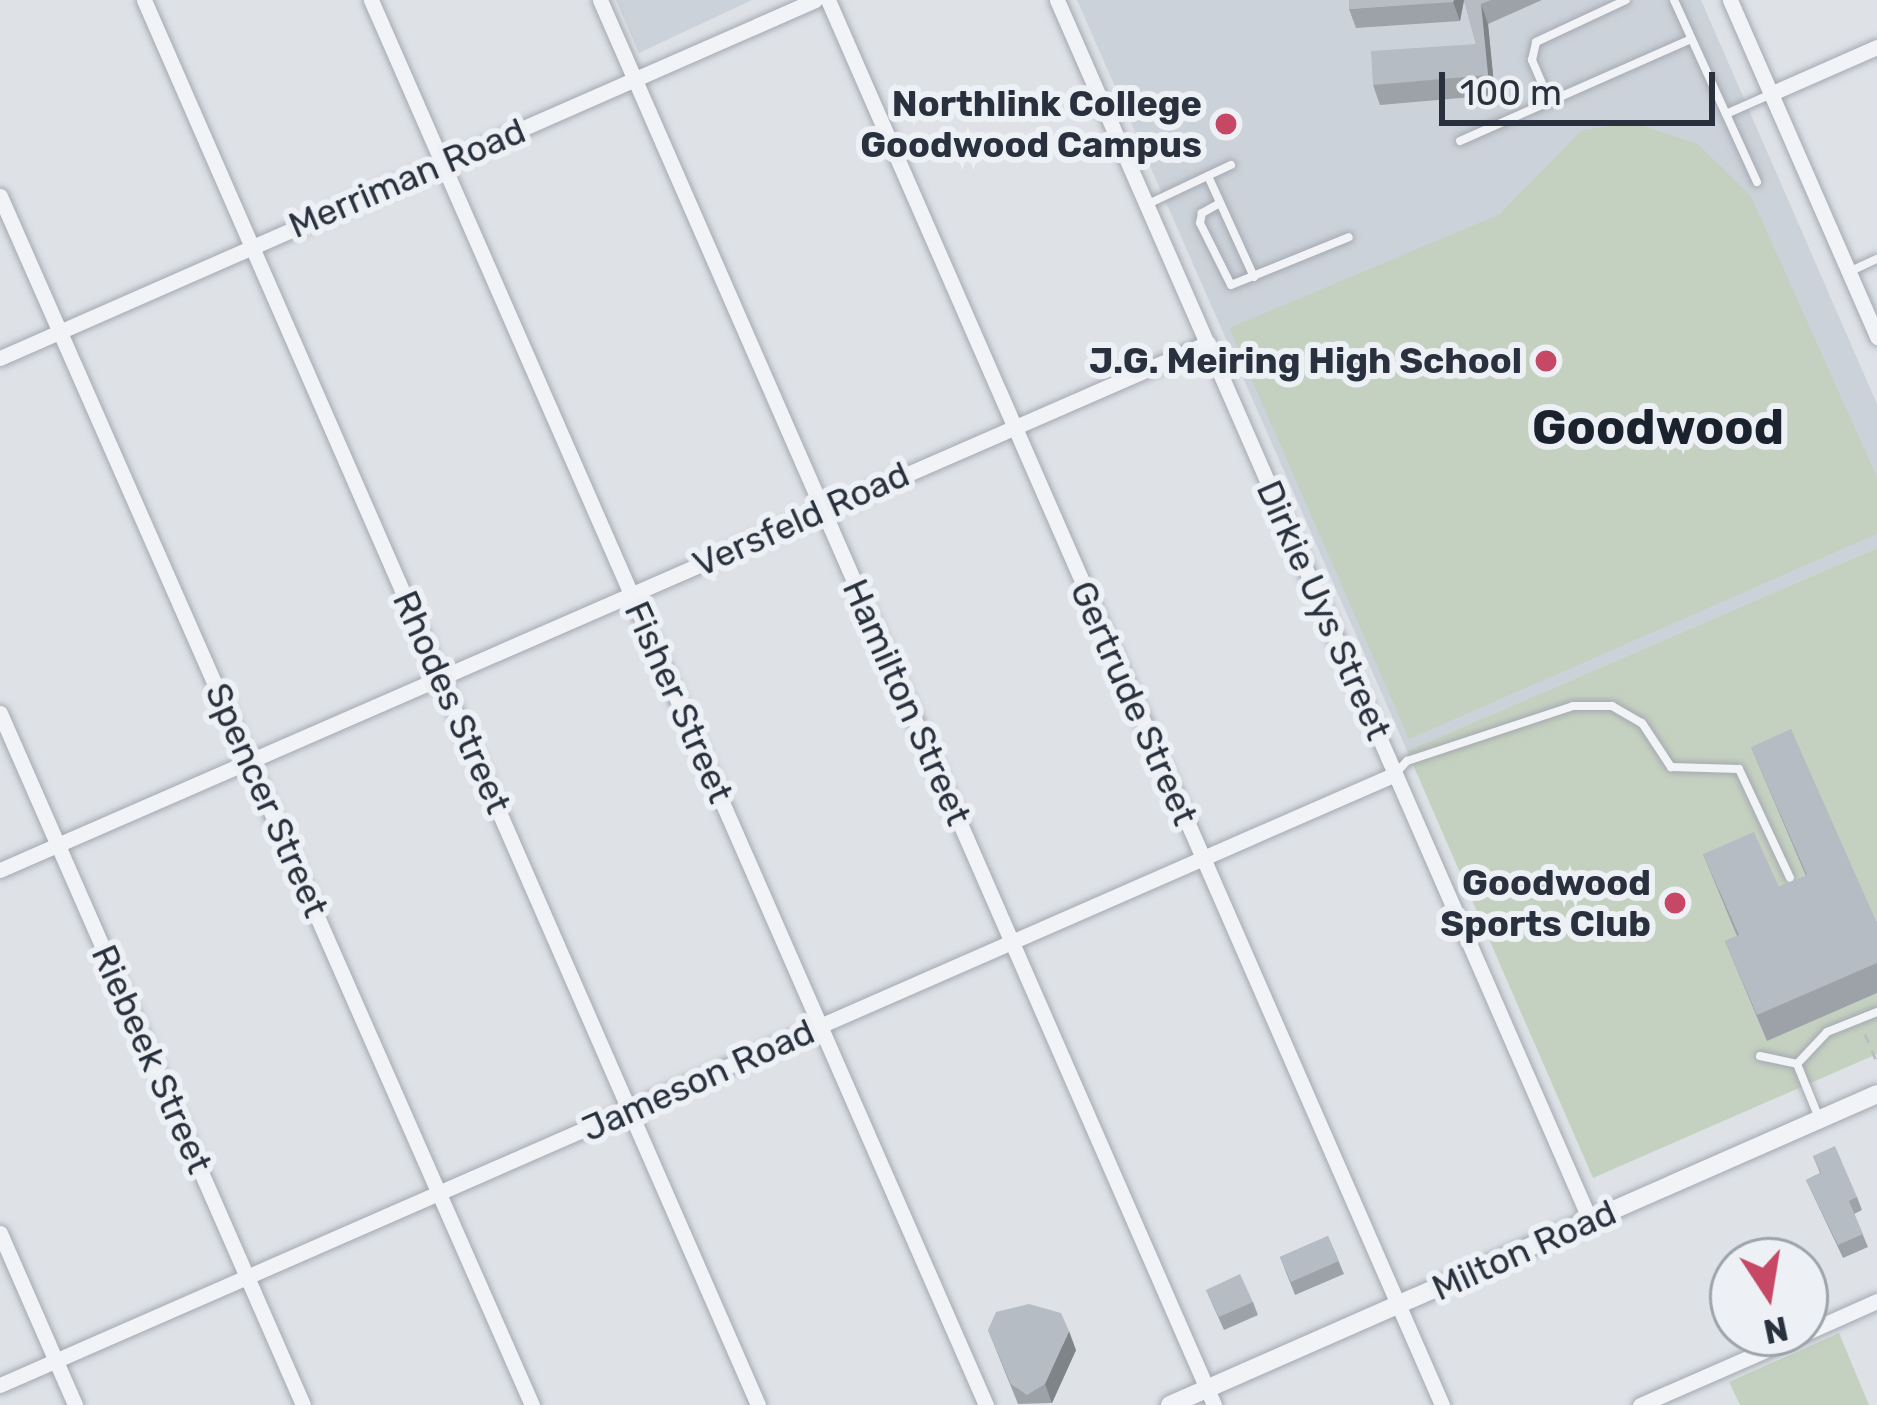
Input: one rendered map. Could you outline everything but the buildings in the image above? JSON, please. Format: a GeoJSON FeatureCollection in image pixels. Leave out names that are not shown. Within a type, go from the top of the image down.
{"type":"FeatureCollection","features":[{"type":"Feature","properties":{"kind":"street","name":"Rhodes Street"},"geometry":{"type":"LineString","coordinates":[[144,0],[758,1405]]}},
{"type":"Feature","properties":{"kind":"street","name":"Fisher Street"},"geometry":{"type":"LineString","coordinates":[[371,0],[986,1405]]}},
{"type":"Feature","properties":{"kind":"street","name":"Hamilton Street"},"geometry":{"type":"LineString","coordinates":[[600,0],[1210,1397]]}},
{"type":"Feature","properties":{"kind":"street","name":"Merriman Road"},"geometry":{"type":"LineString","coordinates":[[0,358],[815,0]]}},
{"type":"Feature","properties":{"kind":"street","name":"Gertrude Street"},"geometry":{"type":"LineString","coordinates":[[828,0],[1442,1405]]}},
{"type":"Feature","properties":{"kind":"street","name":"Dirkie Uys Street"},"geometry":{"type":"LineString","coordinates":[[1057,0],[1590,1220]]}},
{"type":"Feature","properties":{"kind":"street"},"geometry":{"type":"LineString","coordinates":[[1730,0],[1877,337]]}},
{"type":"Feature","properties":{"kind":"street"},"geometry":{"type":"LineString","coordinates":[[1770,94],[1877,47]]}},
{"type":"Feature","properties":{"kind":"street","name":"Spencer Street"},"geometry":{"type":"LineString","coordinates":[[0,196],[532,1405]]}},
{"type":"Feature","properties":{"kind":"street","name":"Versfeld Road"},"geometry":{"type":"LineString","coordinates":[[0,870],[1208,343]]}},
{"type":"Feature","properties":{"kind":"street","name":"Riebeek Street"},"geometry":{"type":"LineString","coordinates":[[0,713],[303,1405]]}},
{"type":"Feature","properties":{"kind":"street","name":"Jameson Road"},"geometry":{"type":"LineString","coordinates":[[0,1385],[1395,774]]}},
{"type":"Feature","properties":{"kind":"street","name":"Milton Road"},"geometry":{"type":"LineString","coordinates":[[1170,1405],[1210,1397],[1398,1305],[1877,1094]]}},
{"type":"Feature","properties":{"kind":"street"},"geometry":{"type":"LineString","coordinates":[[0,1233],[75,1405]]}},
{"type":"Feature","properties":{"kind":"street"},"geometry":{"type":"LineString","coordinates":[[1829,1322],[1877,1301]]}},
{"type":"Feature","properties":{"kind":"street"},"geometry":{"type":"LineString","coordinates":[[1640,1405],[1750,1357]]}},
{"type":"Feature","properties":{"kind":"lane"},"geometry":{"type":"LineString","coordinates":[[1550,101],[1532,60],[1536,42],[1626,0]]}},
{"type":"Feature","properties":{"kind":"lane"},"geometry":{"type":"LineString","coordinates":[[1674,0],[1757,182]]}},
{"type":"Feature","properties":{"kind":"lane"},"geometry":{"type":"LineString","coordinates":[[1460,141],[1691,39]]}},
{"type":"Feature","properties":{"kind":"lane"},"geometry":{"type":"LineString","coordinates":[[1726,114],[1770,94]]}},
{"type":"Feature","properties":{"kind":"lane"},"geometry":{"type":"LineString","coordinates":[[1147,205],[1231,165]]}},
{"type":"Feature","properties":{"kind":"lane"},"geometry":{"type":"LineString","coordinates":[[1208,176],[1254,277]]}},
{"type":"Feature","properties":{"kind":"lane"},"geometry":{"type":"LineString","coordinates":[[1220,203],[1202,213],[1199,223],[1223,279],[1232,284],[1349,237]]}},
{"type":"Feature","properties":{"kind":"lane"},"geometry":{"type":"LineString","coordinates":[[1848,273],[1877,259]]}},
{"type":"Feature","properties":{"kind":"lane"},"geometry":{"type":"LineString","coordinates":[[1395,774],[1407,761],[1573,706],[1612,706],[1642,723],[1671,767],[1739,769],[1790,878]]}},
{"type":"Feature","properties":{"kind":"lane"},"geometry":{"type":"LineString","coordinates":[[1797,1064],[1827,1032],[1877,1012]]}},
{"type":"Feature","properties":{"kind":"lane"},"geometry":{"type":"LineString","coordinates":[[1760,1056],[1797,1064]]}},
{"type":"Feature","properties":{"kind":"lane"},"geometry":{"type":"LineString","coordinates":[[1797,1064],[1819,1119]]}},
{"type":"Feature","properties":{"kind":"shaded area"},"geometry":{"type":"Polygon","coordinates":[[[616,0],[752,0],[639,53],[616,0]]]}},
{"type":"Feature","properties":{"kind":"shaded area","name":"J.G. Meiring High School"},"geometry":{"type":"Polygon","coordinates":[[[1077,0],[1701,0],[1877,404],[1877,548],[1407,751],[1077,0]]]}},
{"type":"Feature","properties":{"kind":"green space","name":"J.G. Meiring High School"},"geometry":{"type":"Polygon","coordinates":[[[1634,123],[1698,144],[1751,196],[1877,477],[1877,534],[1409,739],[1229,328],[1500,214],[1582,130],[1634,123]]]}},
{"type":"Feature","properties":{"kind":"green space","name":"Goodwood Sports Club"},"geometry":{"type":"Polygon","coordinates":[[[1877,548],[1877,1054],[1593,1178],[1407,751],[1877,548]]]}},
{"type":"Feature","properties":{"kind":"green space"},"geometry":{"type":"Polygon","coordinates":[[[1839,1333],[1869,1405],[1740,1405],[1729,1382],[1785,1357],[1829,1357],[1829,1337],[1839,1333]]]}},
{"type":"Feature","properties":{"kind":"place","name":"Northlink College Goodwood Campus"},"geometry":{"type":"Point","coordinates":[1226,124]}},
{"type":"Feature","properties":{"kind":"place","name":"J.G. Meiring High School"},"geometry":{"type":"Point","coordinates":[1546,361]}},
{"type":"Feature","properties":{"kind":"place","name":"Goodwood Sports Club"},"geometry":{"type":"Point","coordinates":[1675,903]}},
{"type":"Feature","properties":{"kind":"district","name":"Goodwood"},"geometry":{"type":"Point","coordinates":[1658,428]}}]}
